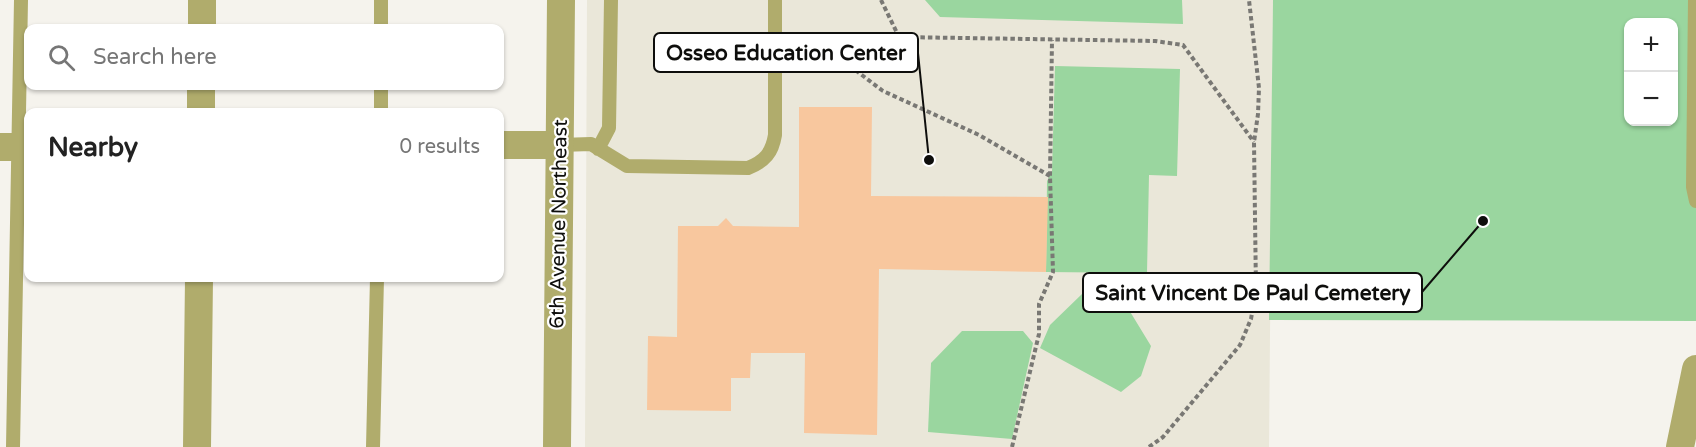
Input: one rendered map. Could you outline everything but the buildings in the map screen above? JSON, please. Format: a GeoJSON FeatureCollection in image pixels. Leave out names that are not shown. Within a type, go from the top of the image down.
{"type":"FeatureCollection","features":[{"type":"Feature","properties":{"kind":"street"},"geometry":{"type":"LineString","coordinates":[[202,0],[202,24]]}},
{"type":"Feature","properties":{"kind":"street","name":"6th Avenue Northeast"},"geometry":{"type":"LineString","coordinates":[[556,447],[561,0]]}},
{"type":"Feature","properties":{"kind":"street"},"geometry":{"type":"LineString","coordinates":[[201,90],[201,108]]}},
{"type":"Feature","properties":{"kind":"street"},"geometry":{"type":"LineString","coordinates":[[504,146],[560,145]]}},
{"type":"Feature","properties":{"kind":"street"},"geometry":{"type":"LineString","coordinates":[[197,447],[199,282]]}},
{"type":"Feature","properties":{"kind":"street"},"geometry":{"type":"LineString","coordinates":[[1680,447],[1696,369]]}},
{"type":"Feature","properties":{"kind":"lane"},"geometry":{"type":"LineString","coordinates":[[13,447],[16,147],[21,0]]}},
{"type":"Feature","properties":{"kind":"lane"},"geometry":{"type":"LineString","coordinates":[[381,0],[381,24]]}},
{"type":"Feature","properties":{"kind":"lane"},"geometry":{"type":"LineString","coordinates":[[598,148],[609,128],[611,0]]}},
{"type":"Feature","properties":{"kind":"lane"},"geometry":{"type":"LineString","coordinates":[[560,145],[591,144],[627,166],[748,168],[760,163],[773,147],[775,135],[775,0]]}},
{"type":"Feature","properties":{"kind":"lane"},"geometry":{"type":"LineString","coordinates":[[1695,0],[1693,187],[1696,201]]}},
{"type":"Feature","properties":{"kind":"lane"},"geometry":{"type":"LineString","coordinates":[[381,90],[381,108]]}},
{"type":"Feature","properties":{"kind":"lane"},"geometry":{"type":"LineString","coordinates":[[373,447],[377,282]]}},
{"type":"Feature","properties":{"kind":"path"},"geometry":{"type":"LineString","coordinates":[[881,0],[899,37]]}},
{"type":"Feature","properties":{"kind":"path"},"geometry":{"type":"LineString","coordinates":[[1149,447],[1163,437],[1240,345],[1251,319],[1256,291],[1254,142],[1258,114],[1258,88],[1249,0]]}},
{"type":"Feature","properties":{"kind":"path"},"geometry":{"type":"LineString","coordinates":[[1050,176],[979,135],[883,91],[838,57],[869,43],[899,37],[1155,41],[1183,45],[1254,142]]}},
{"type":"Feature","properties":{"kind":"path"},"geometry":{"type":"LineString","coordinates":[[1012,447],[1039,334],[1039,304],[1053,272],[1050,176],[1052,40]]}},
{"type":"Feature","properties":{"kind":"shaded area"},"geometry":{"type":"Polygon","coordinates":[[[587,0],[1273,0],[1269,447],[585,447],[587,0]]]}},
{"type":"Feature","properties":{"kind":"green space"},"geometry":{"type":"Polygon","coordinates":[[[925,0],[1182,0],[1183,24],[940,17],[925,0]]]}},
{"type":"Feature","properties":{"kind":"green space"},"geometry":{"type":"Polygon","coordinates":[[[1273,0],[1696,0],[1696,321],[1269,320],[1273,0]]]}},
{"type":"Feature","properties":{"kind":"green space"},"geometry":{"type":"Polygon","coordinates":[[[1055,66],[1180,69],[1177,176],[1149,175],[1147,273],[1046,272],[1047,181],[1052,172],[1055,66]]]}},
{"type":"Feature","properties":{"kind":"green space"},"geometry":{"type":"Polygon","coordinates":[[[1083,293],[1126,305],[1151,346],[1141,376],[1121,392],[1040,348],[1050,325],[1083,293]]]}},
{"type":"Feature","properties":{"kind":"green space"},"geometry":{"type":"Polygon","coordinates":[[[962,331],[1023,331],[1033,343],[1012,439],[928,432],[931,363],[962,331]]]}},
{"type":"Feature","properties":{"kind":"place","name":"Osseo Education Center"},"geometry":{"type":"Point","coordinates":[929,160]}},
{"type":"Feature","properties":{"kind":"place","name":"Saint Vincent De Paul Cemetery"},"geometry":{"type":"Point","coordinates":[1483,221]}}]}
